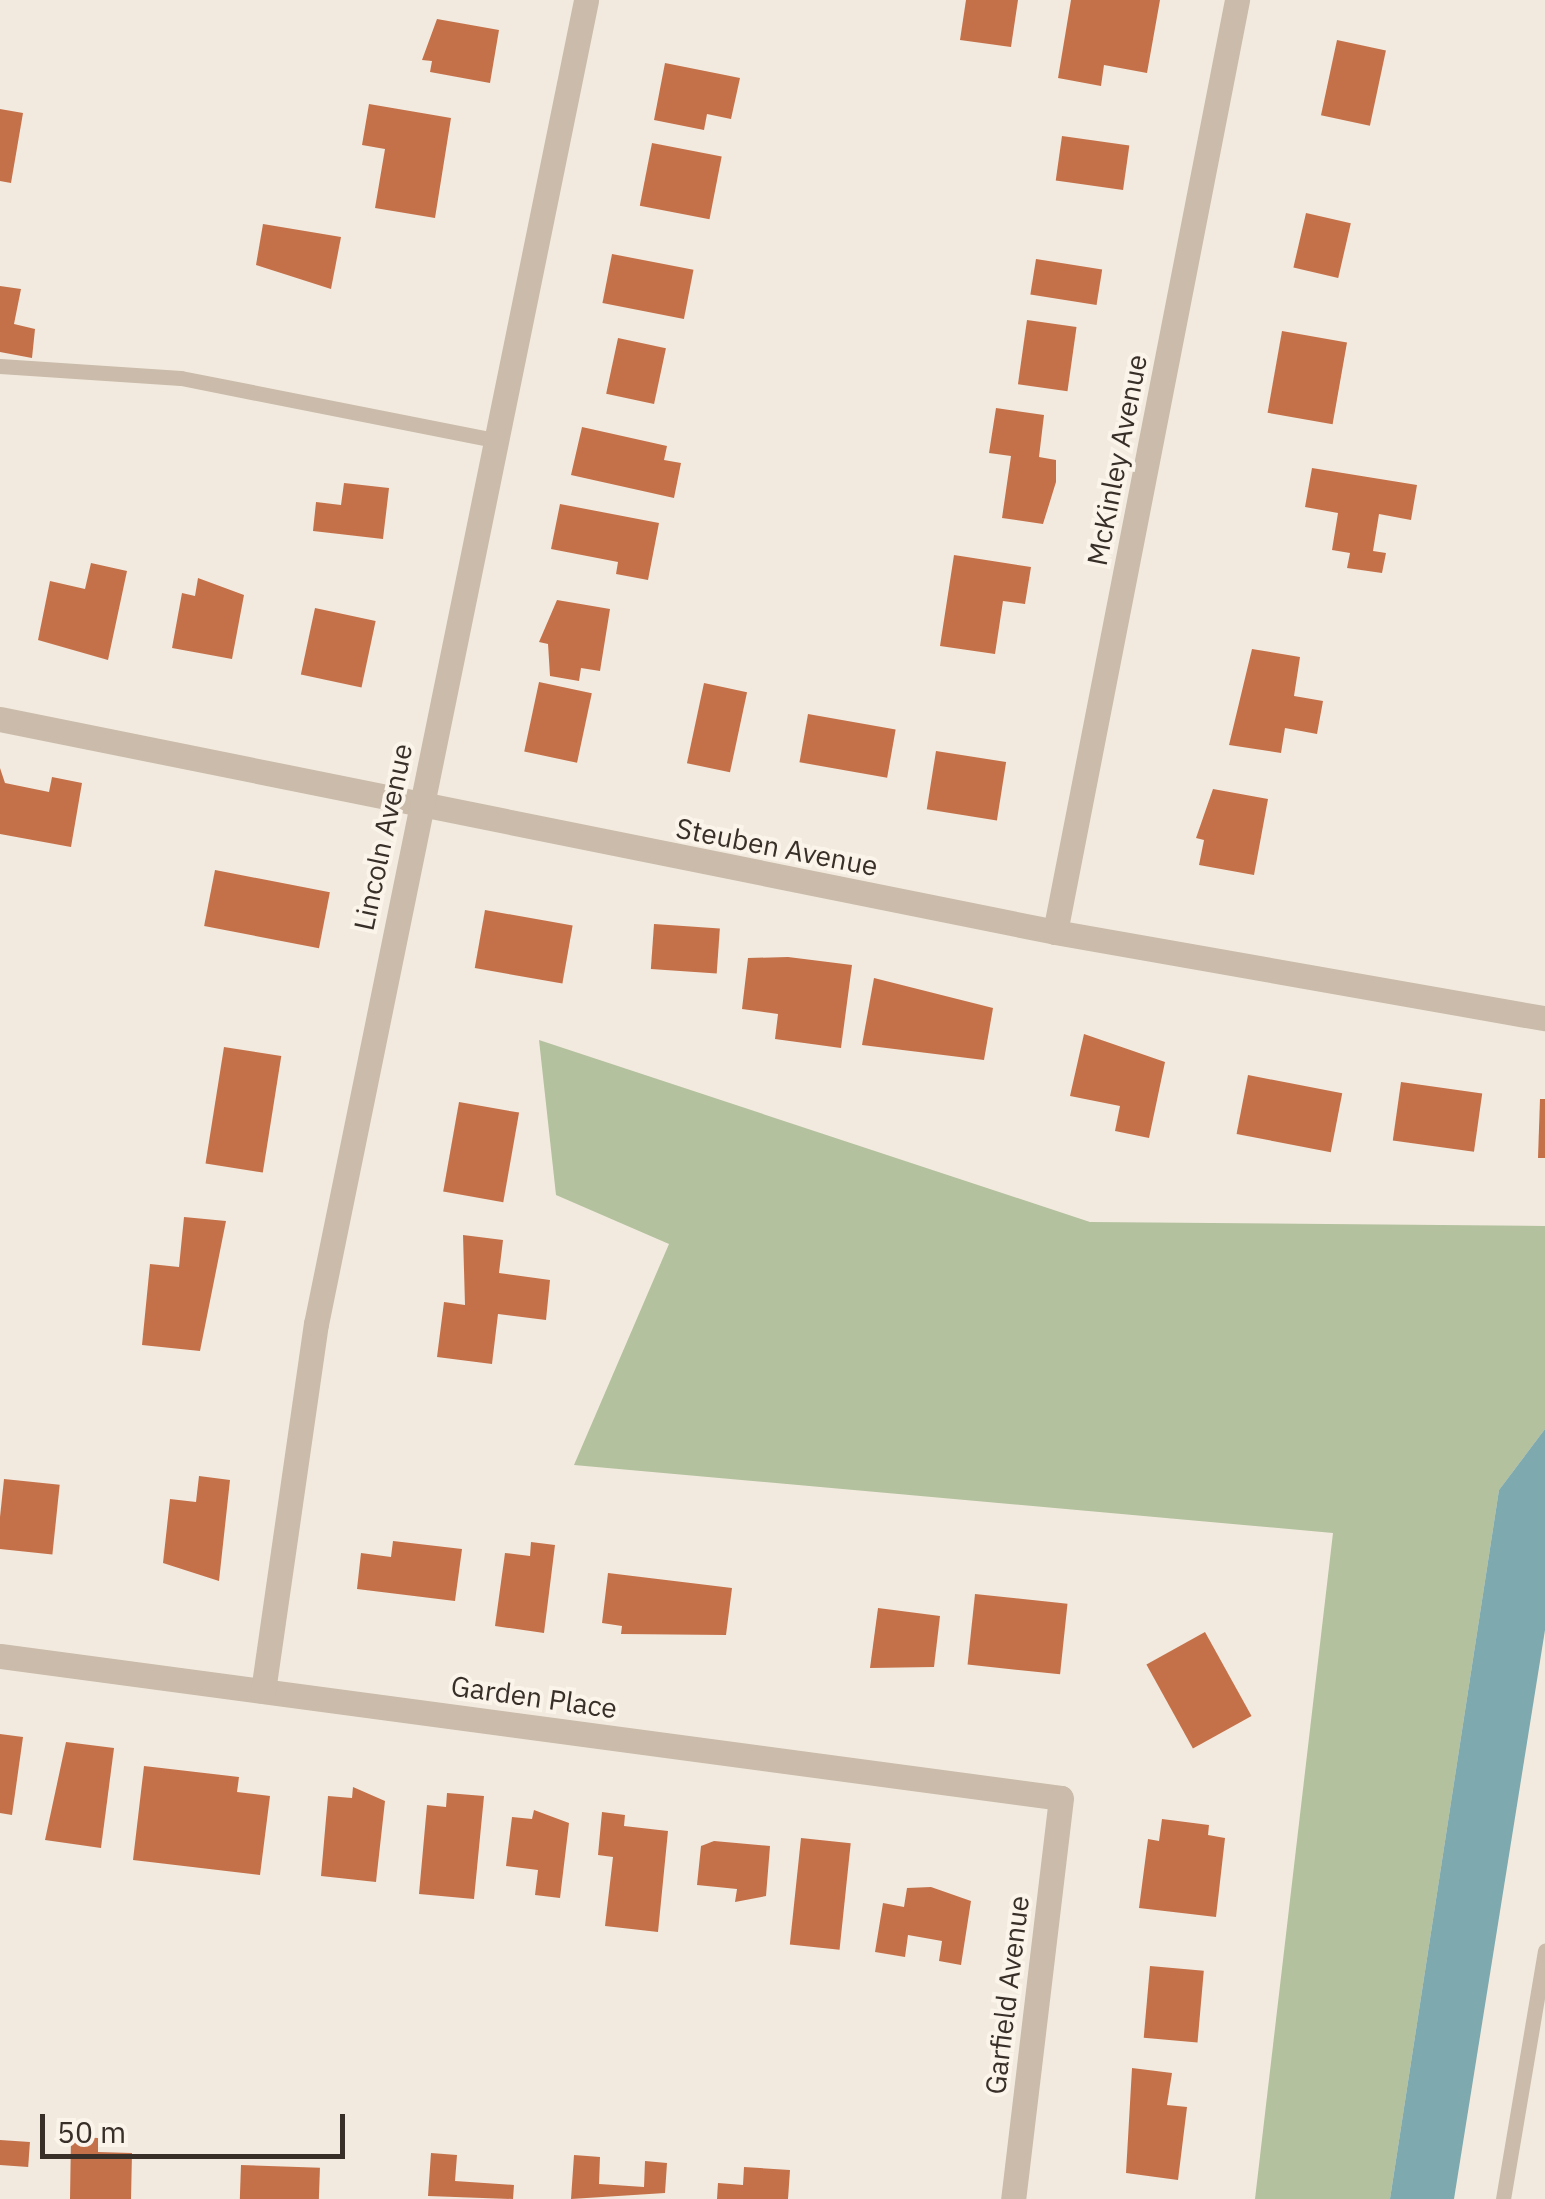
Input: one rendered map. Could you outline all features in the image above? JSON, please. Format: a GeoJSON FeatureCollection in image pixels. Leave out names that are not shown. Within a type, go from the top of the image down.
{"type":"FeatureCollection","features":[{"type":"Feature","properties":{"kind":"street","name":"Lincoln Avenue"},"geometry":{"type":"LineString","coordinates":[[263,1691],[316,1324],[586,0]]}},
{"type":"Feature","properties":{"kind":"street","name":"McKinley Avenue"},"geometry":{"type":"LineString","coordinates":[[1055,932],[1237,0]]}},
{"type":"Feature","properties":{"kind":"street","name":"Steuben Avenue"},"geometry":{"type":"LineString","coordinates":[[0,719],[420,808],[1055,932],[1545,1018]]}},
{"type":"Feature","properties":{"kind":"street","name":"Garden Place"},"geometry":{"type":"LineString","coordinates":[[0,1656],[1060,1798]]}},
{"type":"Feature","properties":{"kind":"street","name":"Garfield Avenue"},"geometry":{"type":"LineString","coordinates":[[1012,2199],[1060,1798]]}},
{"type":"Feature","properties":{"kind":"lane"},"geometry":{"type":"LineString","coordinates":[[0,366],[182,378],[495,440]]}},
{"type":"Feature","properties":{"kind":"lane"},"geometry":{"type":"LineString","coordinates":[[1504,2199],[1545,1951]]}},
{"type":"Feature","properties":{"kind":"green space"},"geometry":{"type":"Polygon","coordinates":[[[539,1040],[1090,1222],[1545,1226],[1545,1429],[1499,1490],[1390,2199],[1255,2199],[1333,1533],[574,1465],[669,1244],[556,1195],[539,1040]]]}},
{"type":"Feature","properties":{"kind":"water"},"geometry":{"type":"Polygon","coordinates":[[[1545,1429],[1545,1630],[1454,2199],[1390,2199],[1499,1490],[1545,1429]]]}},
{"type":"Feature","properties":{"kind":"building"},"geometry":{"type":"Polygon","coordinates":[[[966,0],[1018,0],[1011,47],[960,40],[966,0]]]}},
{"type":"Feature","properties":{"kind":"building"},"geometry":{"type":"Polygon","coordinates":[[[1071,0],[1160,0],[1147,73],[1104,65],[1101,86],[1058,78],[1071,0]]]}},
{"type":"Feature","properties":{"kind":"building"},"geometry":{"type":"Polygon","coordinates":[[[437,19],[499,30],[490,83],[430,72],[432,61],[422,60],[437,19]]]}},
{"type":"Feature","properties":{"kind":"building"},"geometry":{"type":"Polygon","coordinates":[[[1337,40],[1386,50],[1370,126],[1321,115],[1337,40]]]}},
{"type":"Feature","properties":{"kind":"building"},"geometry":{"type":"Polygon","coordinates":[[[665,63],[740,78],[731,119],[707,114],[704,130],[654,120],[665,63]]]}},
{"type":"Feature","properties":{"kind":"building"},"geometry":{"type":"Polygon","coordinates":[[[369,104],[451,118],[435,218],[375,208],[385,149],[362,145],[369,104]]]}},
{"type":"Feature","properties":{"kind":"building"},"geometry":{"type":"Polygon","coordinates":[[[0,109],[23,113],[11,183],[0,181],[0,109]]]}},
{"type":"Feature","properties":{"kind":"building"},"geometry":{"type":"Polygon","coordinates":[[[1062,136],[1129,145],[1123,190],[1056,181],[1062,136]]]}},
{"type":"Feature","properties":{"kind":"building"},"geometry":{"type":"Polygon","coordinates":[[[652,143],[722,157],[709,219],[640,206],[652,143]]]}},
{"type":"Feature","properties":{"kind":"building"},"geometry":{"type":"Polygon","coordinates":[[[1306,213],[1351,223],[1338,278],[1293,268],[1306,213]]]}},
{"type":"Feature","properties":{"kind":"building"},"geometry":{"type":"Polygon","coordinates":[[[263,224],[341,237],[331,289],[256,265],[263,224]]]}},
{"type":"Feature","properties":{"kind":"building"},"geometry":{"type":"Polygon","coordinates":[[[612,254],[693,270],[684,319],[602,303],[612,254]]]}},
{"type":"Feature","properties":{"kind":"building"},"geometry":{"type":"Polygon","coordinates":[[[1036,259],[1102,269],[1097,305],[1030,295],[1036,259]]]}},
{"type":"Feature","properties":{"kind":"building"},"geometry":{"type":"Polygon","coordinates":[[[0,286],[21,289],[14,324],[35,329],[32,358],[0,352],[0,286]]]}},
{"type":"Feature","properties":{"kind":"building"},"geometry":{"type":"Polygon","coordinates":[[[1027,320],[1077,327],[1067,391],[1018,384],[1027,320]]]}},
{"type":"Feature","properties":{"kind":"building"},"geometry":{"type":"Polygon","coordinates":[[[1282,331],[1347,342],[1333,424],[1268,413],[1282,331]]]}},
{"type":"Feature","properties":{"kind":"building"},"geometry":{"type":"Polygon","coordinates":[[[618,338],[666,348],[654,404],[606,394],[618,338]]]}},
{"type":"Feature","properties":{"kind":"building"},"geometry":{"type":"Polygon","coordinates":[[[996,408],[1044,415],[1039,457],[1056,460],[1056,482],[1043,524],[1002,518],[1011,456],[989,453],[996,408]]]}},
{"type":"Feature","properties":{"kind":"building"},"geometry":{"type":"Polygon","coordinates":[[[582,427],[667,446],[664,460],[681,463],[674,498],[571,475],[582,427]]]}},
{"type":"Feature","properties":{"kind":"building"},"geometry":{"type":"Polygon","coordinates":[[[1312,468],[1417,485],[1411,520],[1379,514],[1373,551],[1386,553],[1382,573],[1347,568],[1350,553],[1332,550],[1338,513],[1305,507],[1312,468]]]}},
{"type":"Feature","properties":{"kind":"building"},"geometry":{"type":"Polygon","coordinates":[[[344,483],[389,488],[383,539],[313,531],[316,502],[341,505],[344,483]]]}},
{"type":"Feature","properties":{"kind":"building"},"geometry":{"type":"Polygon","coordinates":[[[560,504],[659,523],[648,580],[616,574],[618,562],[551,549],[560,504]]]}},
{"type":"Feature","properties":{"kind":"building"},"geometry":{"type":"Polygon","coordinates":[[[954,555],[1031,567],[1025,604],[1003,601],[995,654],[940,646],[954,555]]]}},
{"type":"Feature","properties":{"kind":"building"},"geometry":{"type":"Polygon","coordinates":[[[91,563],[127,571],[108,660],[38,640],[50,581],[85,589],[91,563]]]}},
{"type":"Feature","properties":{"kind":"building"},"geometry":{"type":"Polygon","coordinates":[[[198,578],[244,595],[232,659],[172,648],[182,593],[195,596],[198,578]]]}},
{"type":"Feature","properties":{"kind":"building"},"geometry":{"type":"Polygon","coordinates":[[[557,600],[610,609],[600,671],[581,668],[579,681],[550,676],[548,644],[539,642],[557,600]]]}},
{"type":"Feature","properties":{"kind":"building"},"geometry":{"type":"Polygon","coordinates":[[[315,608],[376,621],[362,687],[301,675],[315,608]]]}},
{"type":"Feature","properties":{"kind":"building"},"geometry":{"type":"Polygon","coordinates":[[[1252,649],[1300,657],[1294,696],[1323,701],[1317,734],[1285,728],[1281,753],[1229,745],[1252,649]]]}},
{"type":"Feature","properties":{"kind":"building"},"geometry":{"type":"Polygon","coordinates":[[[539,682],[592,693],[577,763],[524,751],[539,682]]]}},
{"type":"Feature","properties":{"kind":"building"},"geometry":{"type":"Polygon","coordinates":[[[704,683],[747,692],[730,772],[687,763],[704,683]]]}},
{"type":"Feature","properties":{"kind":"building"},"geometry":{"type":"Polygon","coordinates":[[[808,714],[896,729],[887,778],[799,762],[808,714]]]}},
{"type":"Feature","properties":{"kind":"building"},"geometry":{"type":"Polygon","coordinates":[[[936,751],[1006,762],[997,820],[927,809],[936,751]]]}},
{"type":"Feature","properties":{"kind":"building"},"geometry":{"type":"Polygon","coordinates":[[[0,768],[5,783],[49,792],[52,777],[82,783],[71,847],[0,834],[0,768]]]}},
{"type":"Feature","properties":{"kind":"building"},"geometry":{"type":"Polygon","coordinates":[[[1213,789],[1268,799],[1254,875],[1199,865],[1204,840],[1196,838],[1213,789]]]}},
{"type":"Feature","properties":{"kind":"building"},"geometry":{"type":"Polygon","coordinates":[[[215,870],[330,892],[319,948],[204,926],[215,870]]]}},
{"type":"Feature","properties":{"kind":"building"},"geometry":{"type":"Polygon","coordinates":[[[485,910],[573,925],[562,984],[475,968],[485,910]]]}},
{"type":"Feature","properties":{"kind":"building"},"geometry":{"type":"Polygon","coordinates":[[[654,924],[720,929],[717,973],[651,969],[654,924]]]}},
{"type":"Feature","properties":{"kind":"building"},"geometry":{"type":"Polygon","coordinates":[[[788,957],[852,965],[841,1048],[775,1039],[778,1014],[742,1009],[748,958],[788,957]]]}},
{"type":"Feature","properties":{"kind":"building"},"geometry":{"type":"Polygon","coordinates":[[[874,978],[993,1008],[984,1060],[862,1045],[874,978]]]}},
{"type":"Feature","properties":{"kind":"building"},"geometry":{"type":"Polygon","coordinates":[[[1084,1034],[1165,1062],[1149,1138],[1115,1131],[1120,1106],[1070,1096],[1084,1034]]]}},
{"type":"Feature","properties":{"kind":"building"},"geometry":{"type":"Polygon","coordinates":[[[224,1047],[281,1056],[263,1173],[206,1164],[224,1047]]]}},
{"type":"Feature","properties":{"kind":"building"},"geometry":{"type":"Polygon","coordinates":[[[1248,1075],[1342,1093],[1331,1152],[1237,1134],[1248,1075]]]}},
{"type":"Feature","properties":{"kind":"building"},"geometry":{"type":"Polygon","coordinates":[[[1401,1082],[1482,1093],[1474,1152],[1393,1140],[1401,1082]]]}},
{"type":"Feature","properties":{"kind":"building"},"geometry":{"type":"Polygon","coordinates":[[[1540,1099],[1545,1099],[1545,1158],[1538,1158],[1540,1099]]]}},
{"type":"Feature","properties":{"kind":"building"},"geometry":{"type":"Polygon","coordinates":[[[459,1102],[519,1113],[503,1202],[443,1192],[459,1102]]]}},
{"type":"Feature","properties":{"kind":"building"},"geometry":{"type":"Polygon","coordinates":[[[184,1217],[226,1221],[200,1351],[142,1345],[150,1264],[179,1267],[184,1217]]]}},
{"type":"Feature","properties":{"kind":"building"},"geometry":{"type":"Polygon","coordinates":[[[463,1235],[503,1240],[499,1273],[550,1280],[546,1320],[498,1314],[492,1364],[437,1357],[444,1302],[465,1305],[463,1235]]]}},
{"type":"Feature","properties":{"kind":"building"},"geometry":{"type":"Polygon","coordinates":[[[199,1476],[230,1480],[219,1581],[163,1563],[170,1499],[196,1502],[199,1476]]]}},
{"type":"Feature","properties":{"kind":"building"},"geometry":{"type":"Polygon","coordinates":[[[4,1479],[60,1485],[52,1554],[0,1549],[4,1479]]]}},
{"type":"Feature","properties":{"kind":"building"},"geometry":{"type":"Polygon","coordinates":[[[393,1541],[462,1549],[455,1601],[357,1589],[361,1553],[391,1557],[393,1541]]]}},
{"type":"Feature","properties":{"kind":"building"},"geometry":{"type":"Polygon","coordinates":[[[531,1542],[555,1545],[544,1633],[495,1626],[505,1553],[530,1556],[531,1542]]]}},
{"type":"Feature","properties":{"kind":"building"},"geometry":{"type":"Polygon","coordinates":[[[608,1573],[732,1588],[726,1635],[621,1634],[622,1626],[602,1623],[608,1573]]]}},
{"type":"Feature","properties":{"kind":"building"},"geometry":{"type":"Polygon","coordinates":[[[975,1594],[1067,1604],[1060,1674],[968,1665],[975,1594]]]}},
{"type":"Feature","properties":{"kind":"building"},"geometry":{"type":"Polygon","coordinates":[[[878,1608],[940,1616],[934,1667],[870,1668],[878,1608]]]}},
{"type":"Feature","properties":{"kind":"building"},"geometry":{"type":"Polygon","coordinates":[[[1205,1632],[1252,1716],[1193,1748],[1146,1664],[1205,1632]]]}},
{"type":"Feature","properties":{"kind":"building"},"geometry":{"type":"Polygon","coordinates":[[[0,1734],[23,1737],[12,1815],[0,1813],[0,1734]]]}},
{"type":"Feature","properties":{"kind":"building"},"geometry":{"type":"Polygon","coordinates":[[[66,1742],[114,1748],[101,1848],[45,1840],[66,1742]]]}},
{"type":"Feature","properties":{"kind":"building"},"geometry":{"type":"Polygon","coordinates":[[[144,1766],[239,1777],[237,1792],[270,1796],[260,1875],[133,1860],[144,1766]]]}},
{"type":"Feature","properties":{"kind":"building"},"geometry":{"type":"Polygon","coordinates":[[[353,1787],[385,1801],[376,1882],[321,1876],[328,1796],[352,1798],[353,1787]]]}},
{"type":"Feature","properties":{"kind":"building"},"geometry":{"type":"Polygon","coordinates":[[[447,1793],[484,1796],[474,1899],[419,1894],[427,1805],[446,1807],[447,1793]]]}},
{"type":"Feature","properties":{"kind":"building"},"geometry":{"type":"Polygon","coordinates":[[[534,1810],[569,1823],[560,1898],[535,1895],[538,1870],[506,1866],[512,1817],[532,1819],[534,1810]]]}},
{"type":"Feature","properties":{"kind":"building"},"geometry":{"type":"Polygon","coordinates":[[[602,1812],[625,1815],[624,1826],[668,1831],[658,1932],[605,1926],[613,1857],[598,1855],[602,1812]]]}},
{"type":"Feature","properties":{"kind":"building"},"geometry":{"type":"Polygon","coordinates":[[[1162,1819],[1209,1825],[1208,1835],[1225,1838],[1216,1917],[1139,1908],[1148,1839],[1159,1841],[1162,1819]]]}},
{"type":"Feature","properties":{"kind":"building"},"geometry":{"type":"Polygon","coordinates":[[[801,1838],[851,1843],[840,1950],[790,1944],[801,1838]]]}},
{"type":"Feature","properties":{"kind":"building"},"geometry":{"type":"Polygon","coordinates":[[[714,1841],[770,1846],[766,1896],[735,1902],[737,1889],[697,1885],[701,1846],[714,1841]]]}},
{"type":"Feature","properties":{"kind":"building"},"geometry":{"type":"Polygon","coordinates":[[[931,1887],[971,1901],[961,1965],[939,1961],[942,1941],[908,1935],[905,1957],[875,1952],[883,1903],[904,1907],[907,1888],[931,1887]]]}},
{"type":"Feature","properties":{"kind":"building"},"geometry":{"type":"Polygon","coordinates":[[[1150,1966],[1204,1971],[1198,2042],[1144,2038],[1150,1966]]]}},
{"type":"Feature","properties":{"kind":"building"},"geometry":{"type":"Polygon","coordinates":[[[1132,2068],[1172,2073],[1167,2105],[1187,2107],[1178,2180],[1126,2173],[1132,2068]]]}},
{"type":"Feature","properties":{"kind":"building"},"geometry":{"type":"Polygon","coordinates":[[[71,2137],[98,2138],[98,2152],[132,2153],[131,2199],[70,2199],[71,2137]]]}},
{"type":"Feature","properties":{"kind":"building"},"geometry":{"type":"Polygon","coordinates":[[[0,2140],[30,2142],[28,2167],[0,2165],[0,2140]]]}},
{"type":"Feature","properties":{"kind":"building"},"geometry":{"type":"Polygon","coordinates":[[[431,2153],[457,2155],[455,2181],[514,2185],[513,2199],[428,2196],[431,2153]]]}},
{"type":"Feature","properties":{"kind":"building"},"geometry":{"type":"Polygon","coordinates":[[[574,2155],[600,2157],[599,2184],[644,2187],[645,2161],[667,2163],[665,2193],[571,2199],[574,2155]]]}},
{"type":"Feature","properties":{"kind":"building"},"geometry":{"type":"Polygon","coordinates":[[[241,2165],[320,2168],[319,2199],[240,2199],[241,2165]]]}},
{"type":"Feature","properties":{"kind":"building"},"geometry":{"type":"Polygon","coordinates":[[[744,2167],[790,2170],[788,2199],[717,2199],[718,2183],[743,2185],[744,2167]]]}}]}
